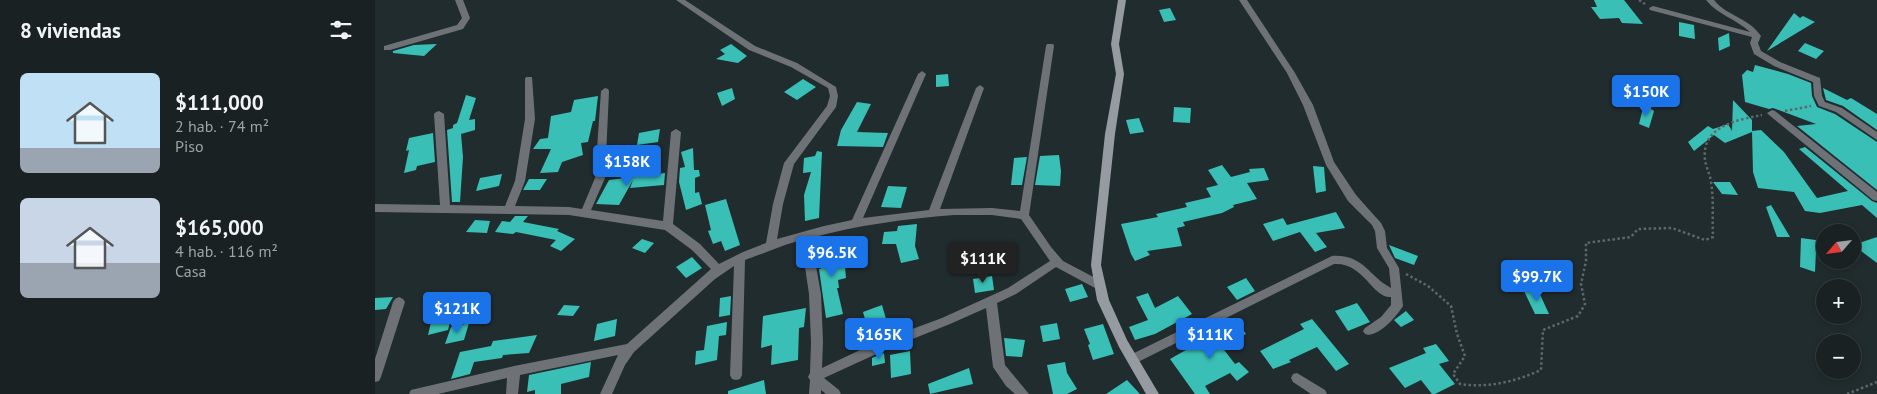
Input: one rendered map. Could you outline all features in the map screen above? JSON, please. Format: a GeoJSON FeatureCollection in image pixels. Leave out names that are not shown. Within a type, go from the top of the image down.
{"type":"FeatureCollection","features":[{"type":"Feature","properties":{"kind":"street"},"geometry":{"type":"LineString","coordinates":[[387,48],[460,27],[466,18],[459,0]]}},
{"type":"Feature","properties":{"kind":"street"},"geometry":{"type":"LineString","coordinates":[[680,0],[752,48],[794,65],[832,87],[835,96],[831,106],[789,163],[777,204],[771,245]]}},
{"type":"Feature","properties":{"kind":"street"},"geometry":{"type":"LineString","coordinates":[[1122,0],[1115,44],[1120,74],[1110,134],[1097,266],[1103,300],[1123,343],[1153,394]]}},
{"type":"Feature","properties":{"kind":"street"},"geometry":{"type":"LineString","coordinates":[[1243,0],[1291,73],[1309,105],[1329,162],[1352,198],[1380,231],[1382,248],[1394,268],[1397,306],[1385,320],[1369,331]]}},
{"type":"Feature","properties":{"kind":"street"},"geometry":{"type":"LineString","coordinates":[[1710,0],[1723,13],[1753,28],[1757,36],[1754,43],[1757,52],[1777,64],[1817,80],[1818,96],[1822,104],[1839,110],[1877,137]]}},
{"type":"Feature","properties":{"kind":"street"},"geometry":{"type":"LineString","coordinates":[[1653,8],[1757,36]]}},
{"type":"Feature","properties":{"kind":"street"},"geometry":{"type":"LineString","coordinates":[[1050,46],[1024,215],[1057,262],[1099,284]]}},
{"type":"Feature","properties":{"kind":"street"},"geometry":{"type":"LineString","coordinates":[[856,224],[922,74]]}},
{"type":"Feature","properties":{"kind":"street"},"geometry":{"type":"LineString","coordinates":[[507,210],[520,181],[529,119],[529,79]]}},
{"type":"Feature","properties":{"kind":"street"},"geometry":{"type":"LineString","coordinates":[[934,211],[980,88]]}},
{"type":"Feature","properties":{"kind":"street"},"geometry":{"type":"LineString","coordinates":[[585,213],[600,178],[605,91]]}},
{"type":"Feature","properties":{"kind":"street"},"geometry":{"type":"LineString","coordinates":[[1772,113],[1877,197]]}},
{"type":"Feature","properties":{"kind":"street"},"geometry":{"type":"LineString","coordinates":[[439,114],[445,208]]}},
{"type":"Feature","properties":{"kind":"street"},"geometry":{"type":"LineString","coordinates":[[668,226],[676,132]]}},
{"type":"Feature","properties":{"kind":"street"},"geometry":{"type":"LineString","coordinates":[[375,208],[569,211],[668,226],[696,247],[718,270]]}},
{"type":"Feature","properties":{"kind":"street"},"geometry":{"type":"LineString","coordinates":[[605,394],[620,362],[630,348],[718,270],[771,245],[856,224],[934,211],[986,210],[1024,215]]}},
{"type":"Feature","properties":{"kind":"street"},"geometry":{"type":"LineString","coordinates":[[805,236],[815,294],[817,342],[814,377],[815,394]]}},
{"type":"Feature","properties":{"kind":"street"},"geometry":{"type":"LineString","coordinates":[[1134,359],[1332,260],[1342,258],[1352,260],[1388,293],[1397,292]]}},
{"type":"Feature","properties":{"kind":"street"},"geometry":{"type":"LineString","coordinates":[[736,375],[740,259]]}},
{"type":"Feature","properties":{"kind":"street"},"geometry":{"type":"LineString","coordinates":[[814,377],[881,346],[991,301],[1012,291],[1057,262]]}},
{"type":"Feature","properties":{"kind":"street"},"geometry":{"type":"LineString","coordinates":[[991,301],[999,366],[1010,382],[1023,394]]}},
{"type":"Feature","properties":{"kind":"street"},"geometry":{"type":"LineString","coordinates":[[375,377],[399,302]]}},
{"type":"Feature","properties":{"kind":"street"},"geometry":{"type":"LineString","coordinates":[[415,394],[514,371],[630,348]]}},
{"type":"Feature","properties":{"kind":"street"},"geometry":{"type":"LineString","coordinates":[[512,394],[514,371]]}},
{"type":"Feature","properties":{"kind":"street"},"geometry":{"type":"LineString","coordinates":[[814,377],[835,394]]}},
{"type":"Feature","properties":{"kind":"street"},"geometry":{"type":"LineString","coordinates":[[1297,378],[1321,394]]}},
{"type":"Feature","properties":{"kind":"path"},"geometry":{"type":"LineString","coordinates":[[1394,268],[1428,286],[1451,306],[1457,334],[1465,356],[1453,374],[1461,384],[1473,386],[1515,382],[1541,370],[1541,355],[1545,347],[1543,330],[1578,316],[1585,304],[1581,284],[1586,243],[1631,237],[1637,229],[1672,228],[1705,240],[1713,237],[1711,174],[1705,162],[1704,150],[1707,139],[1714,129],[1736,120],[1822,104]]}},
{"type":"Feature","properties":{"kind":"path"},"geometry":{"type":"LineString","coordinates":[[1847,394],[1877,382]]}},
{"type":"Feature","properties":{"kind":"building"},"geometry":{"type":"Polygon","coordinates":[[[1594,0],[1624,0],[1643,24],[1622,23],[1619,18],[1600,19],[1591,7],[1597,7],[1594,0]]]}},
{"type":"Feature","properties":{"kind":"building"},"geometry":{"type":"Polygon","coordinates":[[[1170,8],[1176,20],[1164,22],[1159,10],[1170,8]]]}},
{"type":"Feature","properties":{"kind":"building"},"geometry":{"type":"Polygon","coordinates":[[[1794,13],[1800,18],[1803,16],[1815,22],[1767,51],[1794,13]]]}},
{"type":"Feature","properties":{"kind":"building"},"geometry":{"type":"Polygon","coordinates":[[[1679,22],[1694,25],[1695,39],[1679,36],[1679,22]]]}},
{"type":"Feature","properties":{"kind":"building"},"geometry":{"type":"Polygon","coordinates":[[[1729,33],[1730,46],[1719,51],[1718,38],[1729,33]]]}},
{"type":"Feature","properties":{"kind":"building"},"geometry":{"type":"Polygon","coordinates":[[[1805,43],[1824,51],[1816,59],[1798,51],[1805,43]]]}},
{"type":"Feature","properties":{"kind":"building"},"geometry":{"type":"Polygon","coordinates":[[[437,44],[424,56],[393,53],[393,51],[414,45],[437,44]]]}},
{"type":"Feature","properties":{"kind":"building"},"geometry":{"type":"Polygon","coordinates":[[[731,44],[747,56],[738,63],[716,59],[725,54],[720,50],[731,44]]]}},
{"type":"Feature","properties":{"kind":"building"},"geometry":{"type":"Polygon","coordinates":[[[1755,65],[1788,74],[1811,83],[1812,96],[1817,107],[1835,114],[1877,142],[1877,190],[1797,126],[1816,124],[1773,108],[1769,109],[1745,102],[1742,75],[1747,70],[1753,72],[1755,65]]]}},
{"type":"Feature","properties":{"kind":"building"},"geometry":{"type":"Polygon","coordinates":[[[948,74],[949,86],[936,87],[936,75],[948,74]]]}},
{"type":"Feature","properties":{"kind":"building"},"geometry":{"type":"Polygon","coordinates":[[[803,79],[816,87],[797,100],[784,92],[803,79]]]}},
{"type":"Feature","properties":{"kind":"building"},"geometry":{"type":"Polygon","coordinates":[[[732,88],[735,99],[722,106],[717,93],[732,88]]]}},
{"type":"Feature","properties":{"kind":"building"},"geometry":{"type":"Polygon","coordinates":[[[1823,88],[1847,100],[1851,98],[1877,114],[1877,130],[1843,106],[1826,100],[1823,88]]]}},
{"type":"Feature","properties":{"kind":"building"},"geometry":{"type":"Polygon","coordinates":[[[466,95],[476,98],[469,120],[475,119],[475,130],[461,134],[463,157],[460,202],[452,202],[447,130],[453,128],[453,125],[457,123],[466,95]]]}},
{"type":"Feature","properties":{"kind":"building"},"geometry":{"type":"Polygon","coordinates":[[[598,96],[595,121],[593,121],[588,142],[581,143],[583,155],[562,162],[558,172],[540,173],[551,149],[533,149],[540,139],[548,138],[551,116],[571,112],[574,100],[598,96]]]}},
{"type":"Feature","properties":{"kind":"building"},"geometry":{"type":"Polygon","coordinates":[[[1733,100],[1752,120],[1752,132],[1725,143],[1714,135],[1694,151],[1688,142],[1708,126],[1713,129],[1728,124],[1732,131],[1733,100]]]}},
{"type":"Feature","properties":{"kind":"building"},"geometry":{"type":"Polygon","coordinates":[[[857,102],[871,104],[857,132],[888,133],[883,147],[837,146],[841,130],[857,102]]]}},
{"type":"Feature","properties":{"kind":"building"},"geometry":{"type":"Polygon","coordinates":[[[1644,104],[1654,111],[1649,128],[1639,124],[1644,104]]]}},
{"type":"Feature","properties":{"kind":"building"},"geometry":{"type":"Polygon","coordinates":[[[1174,107],[1191,108],[1190,123],[1173,122],[1174,107]]]}},
{"type":"Feature","properties":{"kind":"building"},"geometry":{"type":"Polygon","coordinates":[[[1139,118],[1144,132],[1130,134],[1126,120],[1139,118]]]}},
{"type":"Feature","properties":{"kind":"building"},"geometry":{"type":"Polygon","coordinates":[[[660,129],[658,142],[637,145],[639,133],[660,129]]]}},
{"type":"Feature","properties":{"kind":"building"},"geometry":{"type":"Polygon","coordinates":[[[1761,130],[1784,152],[1817,198],[1848,191],[1799,149],[1805,147],[1877,203],[1877,218],[1862,205],[1820,213],[1805,211],[1794,192],[1758,188],[1753,172],[1752,131],[1761,130]]]}},
{"type":"Feature","properties":{"kind":"building"},"geometry":{"type":"Polygon","coordinates":[[[433,133],[435,162],[417,166],[416,170],[404,173],[409,150],[406,151],[409,138],[433,133]]]}},
{"type":"Feature","properties":{"kind":"building"},"geometry":{"type":"Polygon","coordinates":[[[693,148],[694,170],[699,170],[700,176],[695,178],[695,193],[699,192],[702,204],[686,210],[679,182],[680,168],[685,167],[681,152],[693,148]]]}},
{"type":"Feature","properties":{"kind":"building"},"geometry":{"type":"Polygon","coordinates":[[[817,151],[822,152],[819,218],[805,221],[804,195],[811,172],[803,173],[804,158],[815,156],[817,151]]]}},
{"type":"Feature","properties":{"kind":"building"},"geometry":{"type":"Polygon","coordinates":[[[1059,155],[1060,186],[1035,185],[1040,156],[1059,155]]]}},
{"type":"Feature","properties":{"kind":"building"},"geometry":{"type":"Polygon","coordinates":[[[1027,157],[1022,185],[1011,185],[1014,158],[1027,157]]]}},
{"type":"Feature","properties":{"kind":"building"},"geometry":{"type":"Polygon","coordinates":[[[1222,165],[1231,177],[1250,172],[1249,169],[1264,168],[1269,180],[1247,183],[1257,199],[1233,205],[1234,207],[1222,213],[1183,222],[1185,226],[1177,228],[1182,246],[1147,251],[1150,255],[1135,261],[1121,224],[1158,217],[1156,214],[1187,207],[1185,203],[1211,197],[1206,188],[1218,185],[1208,170],[1222,165]]]}},
{"type":"Feature","properties":{"kind":"building"},"geometry":{"type":"Polygon","coordinates":[[[1313,166],[1324,167],[1326,191],[1316,193],[1313,166]]]}},
{"type":"Feature","properties":{"kind":"building"},"geometry":{"type":"Polygon","coordinates":[[[665,173],[664,185],[630,188],[633,180],[619,205],[596,204],[609,180],[665,173]]]}},
{"type":"Feature","properties":{"kind":"building"},"geometry":{"type":"Polygon","coordinates":[[[502,174],[499,186],[476,191],[480,178],[502,174]]]}},
{"type":"Feature","properties":{"kind":"building"},"geometry":{"type":"Polygon","coordinates":[[[529,179],[547,179],[540,190],[523,190],[529,179]]]}},
{"type":"Feature","properties":{"kind":"building"},"geometry":{"type":"Polygon","coordinates":[[[1713,182],[1730,182],[1738,195],[1722,194],[1713,182]]]}},
{"type":"Feature","properties":{"kind":"building"},"geometry":{"type":"Polygon","coordinates":[[[888,186],[907,187],[901,208],[881,207],[888,186]]]}},
{"type":"Feature","properties":{"kind":"building"},"geometry":{"type":"Polygon","coordinates":[[[726,199],[740,245],[725,251],[721,241],[713,244],[708,231],[711,230],[705,205],[726,199]]]}},
{"type":"Feature","properties":{"kind":"building"},"geometry":{"type":"Polygon","coordinates":[[[1771,205],[1790,237],[1777,237],[1766,207],[1771,205]]]}},
{"type":"Feature","properties":{"kind":"building"},"geometry":{"type":"Polygon","coordinates":[[[1336,212],[1345,228],[1316,233],[1327,247],[1315,252],[1300,232],[1273,241],[1263,224],[1283,218],[1287,225],[1336,212]]]}},
{"type":"Feature","properties":{"kind":"building"},"geometry":{"type":"Polygon","coordinates":[[[515,216],[528,216],[523,222],[559,229],[557,231],[575,239],[561,251],[550,246],[556,240],[516,232],[513,234],[495,232],[502,221],[510,222],[515,216]]]}},
{"type":"Feature","properties":{"kind":"building"},"geometry":{"type":"Polygon","coordinates":[[[475,220],[490,221],[487,233],[466,232],[475,220]]]}},
{"type":"Feature","properties":{"kind":"building"},"geometry":{"type":"Polygon","coordinates":[[[917,224],[915,246],[919,259],[901,263],[896,244],[882,244],[884,232],[897,231],[898,226],[917,224]]]}},
{"type":"Feature","properties":{"kind":"building"},"geometry":{"type":"Polygon","coordinates":[[[1877,237],[1877,263],[1861,251],[1861,242],[1877,237]]]}},
{"type":"Feature","properties":{"kind":"building"},"geometry":{"type":"Polygon","coordinates":[[[1801,238],[1816,240],[1815,272],[1800,267],[1801,238]]]}},
{"type":"Feature","properties":{"kind":"building"},"geometry":{"type":"Polygon","coordinates":[[[642,239],[654,243],[645,253],[632,248],[642,239]]]}},
{"type":"Feature","properties":{"kind":"building"},"geometry":{"type":"Polygon","coordinates":[[[843,243],[846,278],[838,280],[839,288],[837,288],[843,314],[826,318],[819,269],[821,269],[820,248],[843,243]]]}},
{"type":"Feature","properties":{"kind":"building"},"geometry":{"type":"Polygon","coordinates":[[[1389,245],[1418,256],[1414,265],[1395,258],[1389,245]]]}},
{"type":"Feature","properties":{"kind":"building"},"geometry":{"type":"Polygon","coordinates":[[[692,257],[702,268],[686,278],[676,267],[692,257]]]}},
{"type":"Feature","properties":{"kind":"building"},"geometry":{"type":"Polygon","coordinates":[[[992,276],[994,290],[975,293],[973,279],[992,276]]]}},
{"type":"Feature","properties":{"kind":"building"},"geometry":{"type":"Polygon","coordinates":[[[1246,278],[1255,291],[1237,300],[1227,287],[1246,278]]]}},
{"type":"Feature","properties":{"kind":"building"},"geometry":{"type":"Polygon","coordinates":[[[1082,284],[1088,297],[1070,302],[1065,289],[1082,284]]]}},
{"type":"Feature","properties":{"kind":"building"},"geometry":{"type":"Polygon","coordinates":[[[1538,290],[1549,314],[1535,314],[1524,291],[1538,290]]]}},
{"type":"Feature","properties":{"kind":"building"},"geometry":{"type":"Polygon","coordinates":[[[1148,293],[1155,308],[1178,296],[1192,314],[1155,334],[1135,340],[1129,327],[1148,320],[1136,297],[1148,293]]]}},
{"type":"Feature","properties":{"kind":"building"},"geometry":{"type":"Polygon","coordinates":[[[731,296],[730,315],[719,317],[720,298],[731,296]]]}},
{"type":"Feature","properties":{"kind":"building"},"geometry":{"type":"Polygon","coordinates":[[[393,297],[386,309],[375,310],[375,298],[393,297]]]}},
{"type":"Feature","properties":{"kind":"building"},"geometry":{"type":"Polygon","coordinates":[[[457,297],[448,330],[428,335],[436,301],[457,297]]]}},
{"type":"Feature","properties":{"kind":"building"},"geometry":{"type":"Polygon","coordinates":[[[1357,303],[1370,322],[1348,331],[1335,311],[1357,303]]]}},
{"type":"Feature","properties":{"kind":"building"},"geometry":{"type":"Polygon","coordinates":[[[564,305],[580,306],[573,316],[557,315],[564,305]]]}},
{"type":"Feature","properties":{"kind":"building"},"geometry":{"type":"Polygon","coordinates":[[[882,305],[886,319],[867,326],[863,312],[882,305]]]}},
{"type":"Feature","properties":{"kind":"building"},"geometry":{"type":"Polygon","coordinates":[[[806,308],[804,327],[799,328],[798,360],[771,365],[772,345],[761,348],[763,316],[806,308]]]}},
{"type":"Feature","properties":{"kind":"building"},"geometry":{"type":"Polygon","coordinates":[[[1406,311],[1414,320],[1401,327],[1394,320],[1406,311]]]}},
{"type":"Feature","properties":{"kind":"building"},"geometry":{"type":"Polygon","coordinates":[[[617,319],[615,336],[594,341],[597,324],[617,319]]]}},
{"type":"Feature","properties":{"kind":"building"},"geometry":{"type":"Polygon","coordinates":[[[1312,319],[1349,364],[1336,371],[1317,347],[1289,360],[1291,362],[1273,369],[1260,351],[1304,329],[1300,324],[1312,319]]]}},
{"type":"Feature","properties":{"kind":"building"},"geometry":{"type":"Polygon","coordinates":[[[1237,321],[1246,334],[1221,346],[1235,364],[1239,362],[1249,372],[1237,381],[1230,373],[1205,386],[1210,394],[1195,394],[1170,359],[1237,321]]]}},
{"type":"Feature","properties":{"kind":"building"},"geometry":{"type":"Polygon","coordinates":[[[727,322],[726,335],[719,336],[717,360],[695,365],[696,351],[704,350],[707,326],[727,322]]]}},
{"type":"Feature","properties":{"kind":"building"},"geometry":{"type":"Polygon","coordinates":[[[469,323],[464,340],[445,344],[451,327],[469,323]]]}},
{"type":"Feature","properties":{"kind":"building"},"geometry":{"type":"Polygon","coordinates":[[[1057,323],[1060,339],[1043,342],[1040,326],[1057,323]]]}},
{"type":"Feature","properties":{"kind":"building"},"geometry":{"type":"Polygon","coordinates":[[[1103,324],[1114,354],[1093,360],[1088,345],[1090,344],[1084,329],[1103,324]]]}},
{"type":"Feature","properties":{"kind":"building"},"geometry":{"type":"Polygon","coordinates":[[[537,335],[529,353],[503,355],[502,358],[474,362],[470,374],[451,379],[460,352],[491,346],[493,341],[537,335]]]}},
{"type":"Feature","properties":{"kind":"building"},"geometry":{"type":"Polygon","coordinates":[[[1004,338],[1025,340],[1022,357],[1006,356],[1004,338]]]}},
{"type":"Feature","properties":{"kind":"building"},"geometry":{"type":"Polygon","coordinates":[[[1436,344],[1449,361],[1439,364],[1455,384],[1435,394],[1432,394],[1421,380],[1405,388],[1389,368],[1426,353],[1423,348],[1436,344]]]}},
{"type":"Feature","properties":{"kind":"building"},"geometry":{"type":"Polygon","coordinates":[[[910,351],[911,374],[891,378],[890,355],[910,351]]]}},
{"type":"Feature","properties":{"kind":"building"},"geometry":{"type":"Polygon","coordinates":[[[884,353],[885,363],[872,366],[872,358],[884,353]]]}},
{"type":"Feature","properties":{"kind":"building"},"geometry":{"type":"Polygon","coordinates":[[[591,362],[589,377],[561,384],[561,394],[535,394],[535,390],[527,392],[529,375],[591,362]]]}},
{"type":"Feature","properties":{"kind":"building"},"geometry":{"type":"Polygon","coordinates":[[[1065,362],[1067,373],[1077,389],[1067,394],[1053,394],[1047,365],[1065,362]]]}},
{"type":"Feature","properties":{"kind":"building"},"geometry":{"type":"Polygon","coordinates":[[[969,368],[973,384],[930,394],[928,384],[969,368]]]}},
{"type":"Feature","properties":{"kind":"building"},"geometry":{"type":"Polygon","coordinates":[[[764,380],[766,394],[728,394],[728,391],[764,380]]]}},
{"type":"Feature","properties":{"kind":"building"},"geometry":{"type":"Polygon","coordinates":[[[1127,380],[1140,394],[1106,394],[1127,380]]]}}]}
